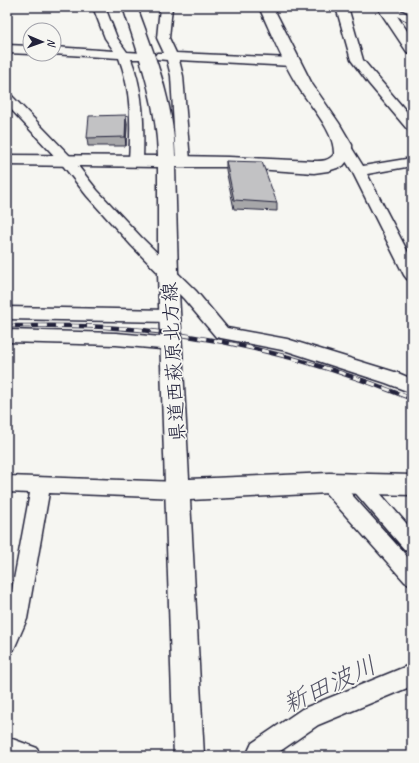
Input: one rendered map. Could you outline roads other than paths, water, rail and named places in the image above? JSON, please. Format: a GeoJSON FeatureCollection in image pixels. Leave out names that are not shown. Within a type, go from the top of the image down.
{"type":"FeatureCollection","features":[{"type":"Feature","properties":{"kind":"main road"},"geometry":{"type":"LineString","coordinates":[[7,160],[229,162],[314,167],[328,166],[337,162],[343,155],[343,145],[304,84],[266,7]]}},
{"type":"Feature","properties":{"kind":"main road"},"geometry":{"type":"LineString","coordinates":[[385,7],[412,49]]}},
{"type":"Feature","properties":{"kind":"main road","name":"県道西萩原北方線"},"geometry":{"type":"LineString","coordinates":[[130,10],[153,73],[162,113],[166,140],[175,161],[168,274],[179,490],[189,756]]}},
{"type":"Feature","properties":{"kind":"main road"},"geometry":{"type":"LineString","coordinates":[[179,490],[329,483],[412,485]]}},
{"type":"Feature","properties":{"kind":"street"},"geometry":{"type":"LineString","coordinates":[[99,7],[110,37],[123,55],[126,64],[137,113],[136,161]]}},
{"type":"Feature","properties":{"kind":"street"},"geometry":{"type":"LineString","coordinates":[[166,7],[163,38],[167,57],[177,76],[175,161]]}},
{"type":"Feature","properties":{"kind":"street"},"geometry":{"type":"LineString","coordinates":[[342,7],[357,60],[412,126]]}},
{"type":"Feature","properties":{"kind":"street"},"geometry":{"type":"LineString","coordinates":[[385,7],[412,20]]}},
{"type":"Feature","properties":{"kind":"street"},"geometry":{"type":"LineString","coordinates":[[7,49],[22,50]]}},
{"type":"Feature","properties":{"kind":"street"},"geometry":{"type":"LineString","coordinates":[[62,51],[138,56]]}},
{"type":"Feature","properties":{"kind":"street"},"geometry":{"type":"LineString","coordinates":[[167,57],[292,62]]}},
{"type":"Feature","properties":{"kind":"street"},"geometry":{"type":"LineString","coordinates":[[7,98],[66,160],[102,203],[168,274],[190,295],[222,333],[286,345],[392,378],[412,386]]}},
{"type":"Feature","properties":{"kind":"street"},"geometry":{"type":"LineString","coordinates":[[343,145],[412,275]]}},
{"type":"Feature","properties":{"kind":"street"},"geometry":{"type":"LineString","coordinates":[[358,171],[412,162]]}},
{"type":"Feature","properties":{"kind":"street"},"geometry":{"type":"LineString","coordinates":[[7,313],[170,316]]}},
{"type":"Feature","properties":{"kind":"street"},"geometry":{"type":"LineString","coordinates":[[7,336],[116,339],[172,344]]}},
{"type":"Feature","properties":{"kind":"street"},"geometry":{"type":"LineString","coordinates":[[329,483],[412,576]]}},
{"type":"Feature","properties":{"kind":"street"},"geometry":{"type":"LineString","coordinates":[[359,483],[412,544]]}},
{"type":"Feature","properties":{"kind":"street"},"geometry":{"type":"LineString","coordinates":[[7,484],[179,490]]}},
{"type":"Feature","properties":{"kind":"street"},"geometry":{"type":"LineString","coordinates":[[7,642],[17,619],[41,486]]}},
{"type":"Feature","properties":{"kind":"street"},"geometry":{"type":"LineString","coordinates":[[257,756],[260,752],[310,717],[412,675]]}},
{"type":"Feature","properties":{"kind":"street"},"geometry":{"type":"LineString","coordinates":[[7,748],[29,756]]}},
{"type":"Feature","properties":{"kind":"railway"},"geometry":{"type":"LineString","coordinates":[[7,326],[104,327],[144,330],[222,342],[299,360],[412,399]]}},
{"type":"Feature","properties":{"kind":"water label","name":"新田波川"},"geometry":{"type":"Point","coordinates":[329,684]}}]}
